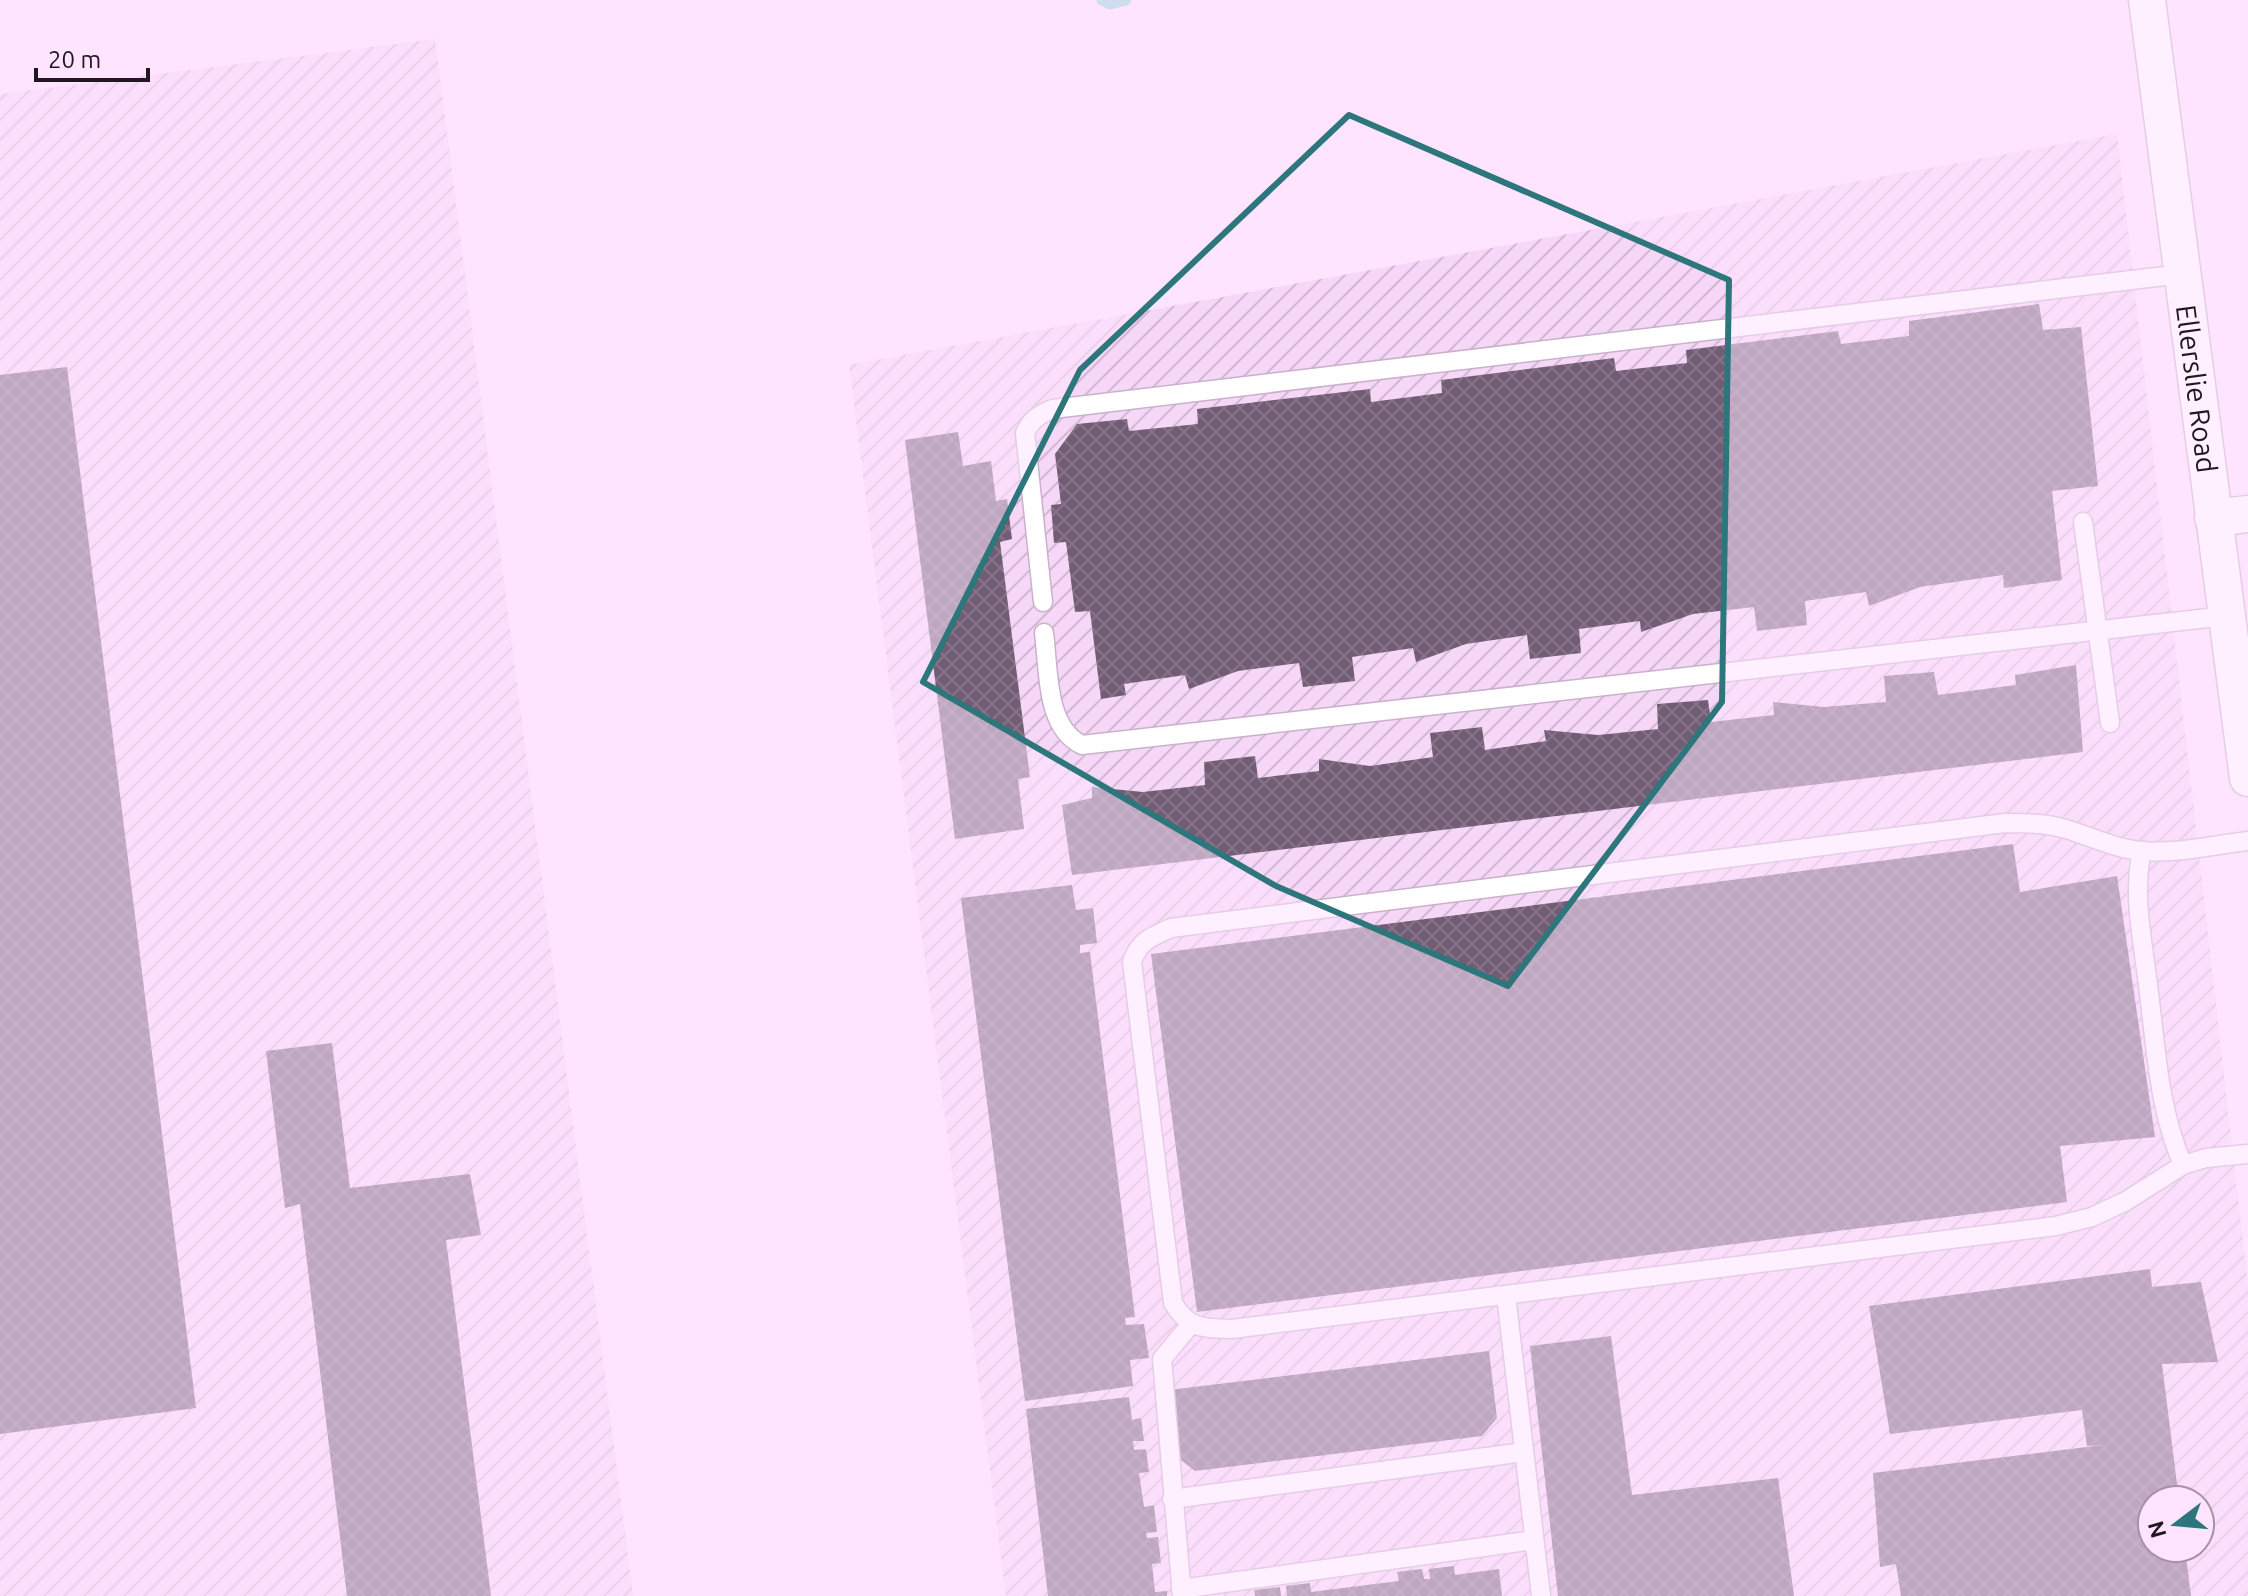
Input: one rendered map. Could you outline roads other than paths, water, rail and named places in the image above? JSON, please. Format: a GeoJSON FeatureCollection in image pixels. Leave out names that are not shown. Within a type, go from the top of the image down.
{"type":"FeatureCollection","features":[{"type":"Feature","properties":{"kind":"street","name":"Ellerslie Road"},"geometry":{"type":"LineString","coordinates":[[2147,0],[2182,274],[2231,516],[2226,616],[2248,778]]}},
{"type":"Feature","properties":{"kind":"lane"},"geometry":{"type":"LineString","coordinates":[[1043,602],[1025,433],[1041,413],[1053,409],[2182,274]]}},
{"type":"Feature","properties":{"kind":"lane"},"geometry":{"type":"LineString","coordinates":[[2083,522],[2110,723]]}},
{"type":"Feature","properties":{"kind":"lane"},"geometry":{"type":"LineString","coordinates":[[1044,633],[1059,726],[1070,739],[1082,745],[2226,616]]}},
{"type":"Feature","properties":{"kind":"lane"},"geometry":{"type":"LineString","coordinates":[[2248,841],[2142,851],[2110,845],[2037,822],[2005,823],[1171,928],[1137,946],[1132,962],[1173,1303],[1181,1317],[1191,1324],[1209,1328],[1232,1329],[2056,1226],[2092,1217],[2126,1201],[2183,1165],[2206,1158],[2248,1154]]}},
{"type":"Feature","properties":{"kind":"lane"},"geometry":{"type":"LineString","coordinates":[[2142,851],[2136,890],[2160,1085],[2169,1127],[2183,1165]]}},
{"type":"Feature","properties":{"kind":"lane"},"geometry":{"type":"LineString","coordinates":[[1506,1295],[1541,1596]]}},
{"type":"Feature","properties":{"kind":"lane"},"geometry":{"type":"LineString","coordinates":[[1191,1324],[1162,1359],[1181,1593],[1534,1540]]}},
{"type":"Feature","properties":{"kind":"lane"},"geometry":{"type":"LineString","coordinates":[[1172,1499],[1524,1452]]}},
{"type":"Feature","properties":{"kind":"waterway"},"geometry":{"type":"LineString","coordinates":[[1102,0],[1110,4],[1126,0]]}}]}
